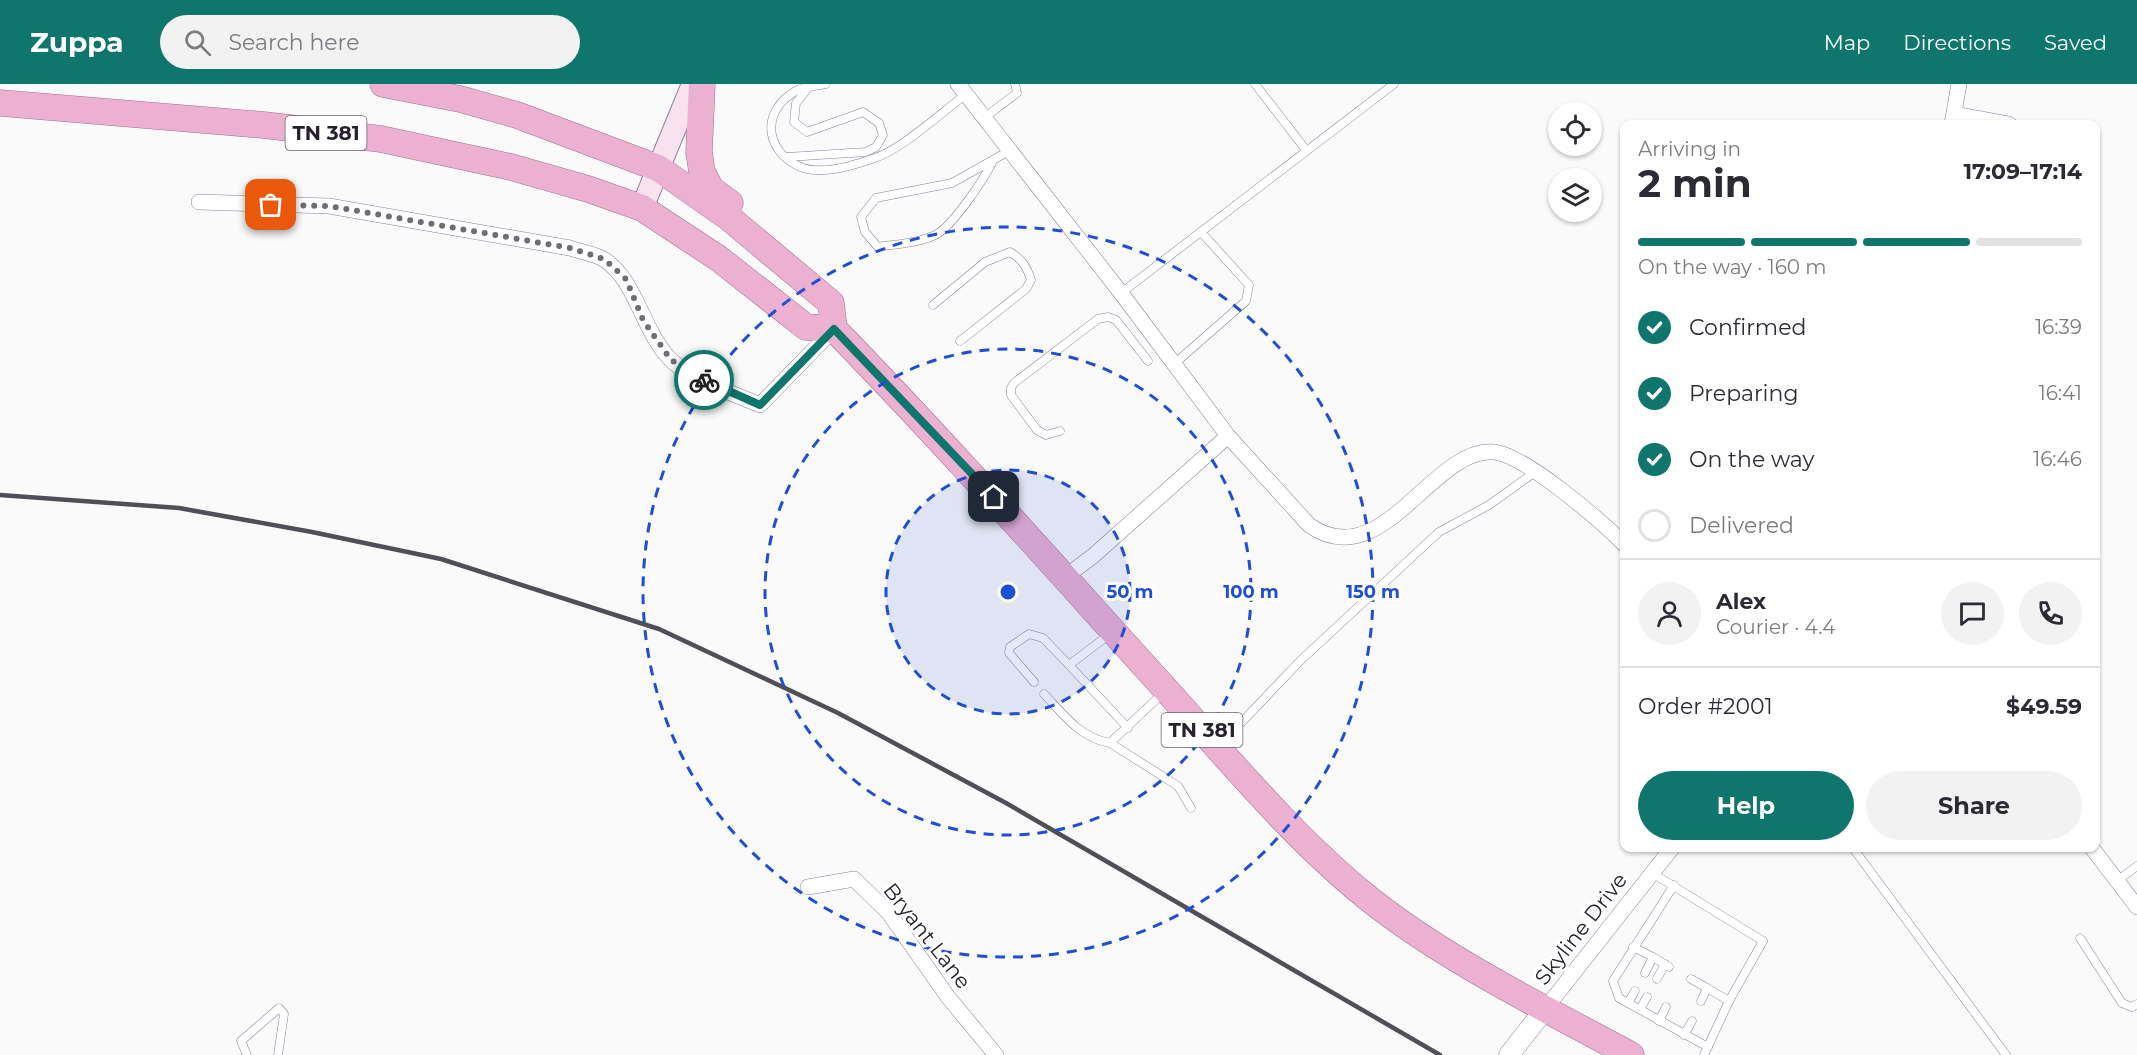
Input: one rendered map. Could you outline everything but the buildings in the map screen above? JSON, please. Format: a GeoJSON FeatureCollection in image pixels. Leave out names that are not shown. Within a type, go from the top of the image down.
{"type":"FeatureCollection","features":[{"type":"Feature","properties":{"kind":"highway"},"geometry":{"type":"LineString","coordinates":[[383,84],[460,99],[517,115],[658,168],[728,217],[831,303],[834,329]]}},
{"type":"Feature","properties":{"kind":"highway"},"geometry":{"type":"LineString","coordinates":[[702,84],[699,152],[702,172],[711,189],[753,220],[793,271]]}},
{"type":"Feature","properties":{"kind":"highway","name":"TN 381"},"geometry":{"type":"LineString","coordinates":[[0,103],[264,125],[381,139],[511,167],[588,189],[642,208],[718,258],[806,327],[834,329],[951,449],[1297,836],[1371,900],[1426,939],[1545,1009],[1631,1055]]}},
{"type":"Feature","properties":{"kind":"main road"},"geometry":{"type":"LineString","coordinates":[[642,208],[693,84]]}},
{"type":"Feature","properties":{"kind":"street"},"geometry":{"type":"LineString","coordinates":[[1953,119],[1959,84]]}},
{"type":"Feature","properties":{"kind":"street"},"geometry":{"type":"LineString","coordinates":[[961,89],[1121,293],[1228,436],[1309,525],[1322,534],[1337,539],[1358,537],[1384,522],[1473,455],[1495,452],[1518,461],[1534,472],[1599,519],[1620,540]]}},
{"type":"Feature","properties":{"kind":"street"},"geometry":{"type":"LineString","coordinates":[[199,202],[329,206],[570,248],[604,259],[626,279],[643,320],[671,360],[711,385],[760,405],[834,329]]}},
{"type":"Feature","properties":{"kind":"street"},"geometry":{"type":"LineString","coordinates":[[1065,577],[1093,556],[1228,436]]}},
{"type":"Feature","properties":{"kind":"street","name":"Skyline Drive"},"geometry":{"type":"LineString","coordinates":[[1545,1009],[1669,852]]}},
{"type":"Feature","properties":{"kind":"street"},"geometry":{"type":"LineString","coordinates":[[2095,852],[2137,907]]}},
{"type":"Feature","properties":{"kind":"street","name":"Bryant Lane"},"geometry":{"type":"LineString","coordinates":[[808,887],[854,879],[888,912],[948,997],[996,1055]]}},
{"type":"Feature","properties":{"kind":"street"},"geometry":{"type":"LineString","coordinates":[[1512,1051],[1545,1009]]}},
{"type":"Feature","properties":{"kind":"lane"},"geometry":{"type":"LineString","coordinates":[[826,84],[793,92],[776,106],[770,124],[773,142],[785,157],[804,168],[830,170],[878,158],[961,89]]}},
{"type":"Feature","properties":{"kind":"lane"},"geometry":{"type":"LineString","coordinates":[[984,118],[1017,93],[1015,84]]}},
{"type":"Feature","properties":{"kind":"lane"},"geometry":{"type":"LineString","coordinates":[[1255,84],[1306,150]]}},
{"type":"Feature","properties":{"kind":"lane"},"geometry":{"type":"LineString","coordinates":[[1121,293],[1394,84]]}},
{"type":"Feature","properties":{"kind":"lane"},"geometry":{"type":"LineString","coordinates":[[785,157],[814,157],[848,151],[866,152],[876,147],[883,135],[879,123],[863,112],[807,132],[794,122],[796,104],[809,87]]}},
{"type":"Feature","properties":{"kind":"lane"},"geometry":{"type":"LineString","coordinates":[[993,160],[986,177],[938,234],[906,243],[878,247],[865,232],[861,217],[876,198],[952,183],[1009,151]]}},
{"type":"Feature","properties":{"kind":"lane"},"geometry":{"type":"LineString","coordinates":[[1173,365],[1246,301],[1249,285],[1201,232]]}},
{"type":"Feature","properties":{"kind":"lane"},"geometry":{"type":"LineString","coordinates":[[933,305],[985,262],[1010,252],[1019,257],[1028,269],[1031,280],[1026,289],[960,341]]}},
{"type":"Feature","properties":{"kind":"lane"},"geometry":{"type":"LineString","coordinates":[[1060,431],[1046,435],[1037,430],[1011,395],[1014,383],[1098,319],[1108,317],[1116,320],[1148,361]]}},
{"type":"Feature","properties":{"kind":"lane"},"geometry":{"type":"LineString","coordinates":[[1217,747],[1300,662],[1439,532],[1489,505],[1534,472]]}},
{"type":"Feature","properties":{"kind":"lane"},"geometry":{"type":"LineString","coordinates":[[1069,665],[1113,631]]}},
{"type":"Feature","properties":{"kind":"lane"},"geometry":{"type":"LineString","coordinates":[[1035,682],[1009,653],[1010,647],[1029,634],[1043,638],[1128,728]]}},
{"type":"Feature","properties":{"kind":"lane"},"geometry":{"type":"LineString","coordinates":[[1110,743],[1166,690]]}},
{"type":"Feature","properties":{"kind":"lane"},"geometry":{"type":"LineString","coordinates":[[1044,694],[1074,726],[1093,740],[1110,743],[1134,756],[1178,786],[1191,808]]}},
{"type":"Feature","properties":{"kind":"lane"},"geometry":{"type":"LineString","coordinates":[[1856,852],[2006,1055]]}},
{"type":"Feature","properties":{"kind":"lane"},"geometry":{"type":"LineString","coordinates":[[2116,881],[2137,866]]}},
{"type":"Feature","properties":{"kind":"lane"},"geometry":{"type":"LineString","coordinates":[[1652,873],[1674,885],[1763,941],[1729,1001],[1706,1051],[1684,1035],[1619,998],[1613,981],[1674,885]]}},
{"type":"Feature","properties":{"kind":"lane"},"geometry":{"type":"LineString","coordinates":[[2080,938],[2122,1003],[2132,1007],[2137,1004]]}},
{"type":"Feature","properties":{"kind":"lane"},"geometry":{"type":"LineString","coordinates":[[1633,947],[1667,965],[1657,979]]}},
{"type":"Feature","properties":{"kind":"lane"},"geometry":{"type":"LineString","coordinates":[[1645,973],[1653,957]]}},
{"type":"Feature","properties":{"kind":"lane"},"geometry":{"type":"LineString","coordinates":[[1691,979],[1729,1001]]}},
{"type":"Feature","properties":{"kind":"lane"},"geometry":{"type":"LineString","coordinates":[[1701,1001],[1707,988]]}},
{"type":"Feature","properties":{"kind":"lane"},"geometry":{"type":"LineString","coordinates":[[1628,1003],[1635,991]]}},
{"type":"Feature","properties":{"kind":"lane"},"geometry":{"type":"LineString","coordinates":[[1640,1009],[1647,997]]}},
{"type":"Feature","properties":{"kind":"lane"},"geometry":{"type":"LineString","coordinates":[[1659,1021],[1666,1007]]}},
{"type":"Feature","properties":{"kind":"lane"},"geometry":{"type":"LineString","coordinates":[[247,1055],[242,1041],[279,1008],[284,1014],[278,1055]]}},
{"type":"Feature","properties":{"kind":"lane"},"geometry":{"type":"LineString","coordinates":[[1684,1035],[1692,1021]]}},
{"type":"Feature","properties":{"kind":"railway"},"geometry":{"type":"LineString","coordinates":[[0,495],[179,508],[312,532],[441,559],[659,629],[838,713],[1006,803],[1440,1055]]}},
{"type":"Feature","properties":{"kind":"way so far"},"geometry":{"type":"LineString","coordinates":[[271,205],[329,206],[570,248],[604,259],[626,279],[643,320],[671,360],[704,380]]}},
{"type":"Feature","properties":{"kind":"route"},"geometry":{"type":"LineString","coordinates":[[704,380],[760,405],[834,329],[951,449],[994,497]]}}]}
